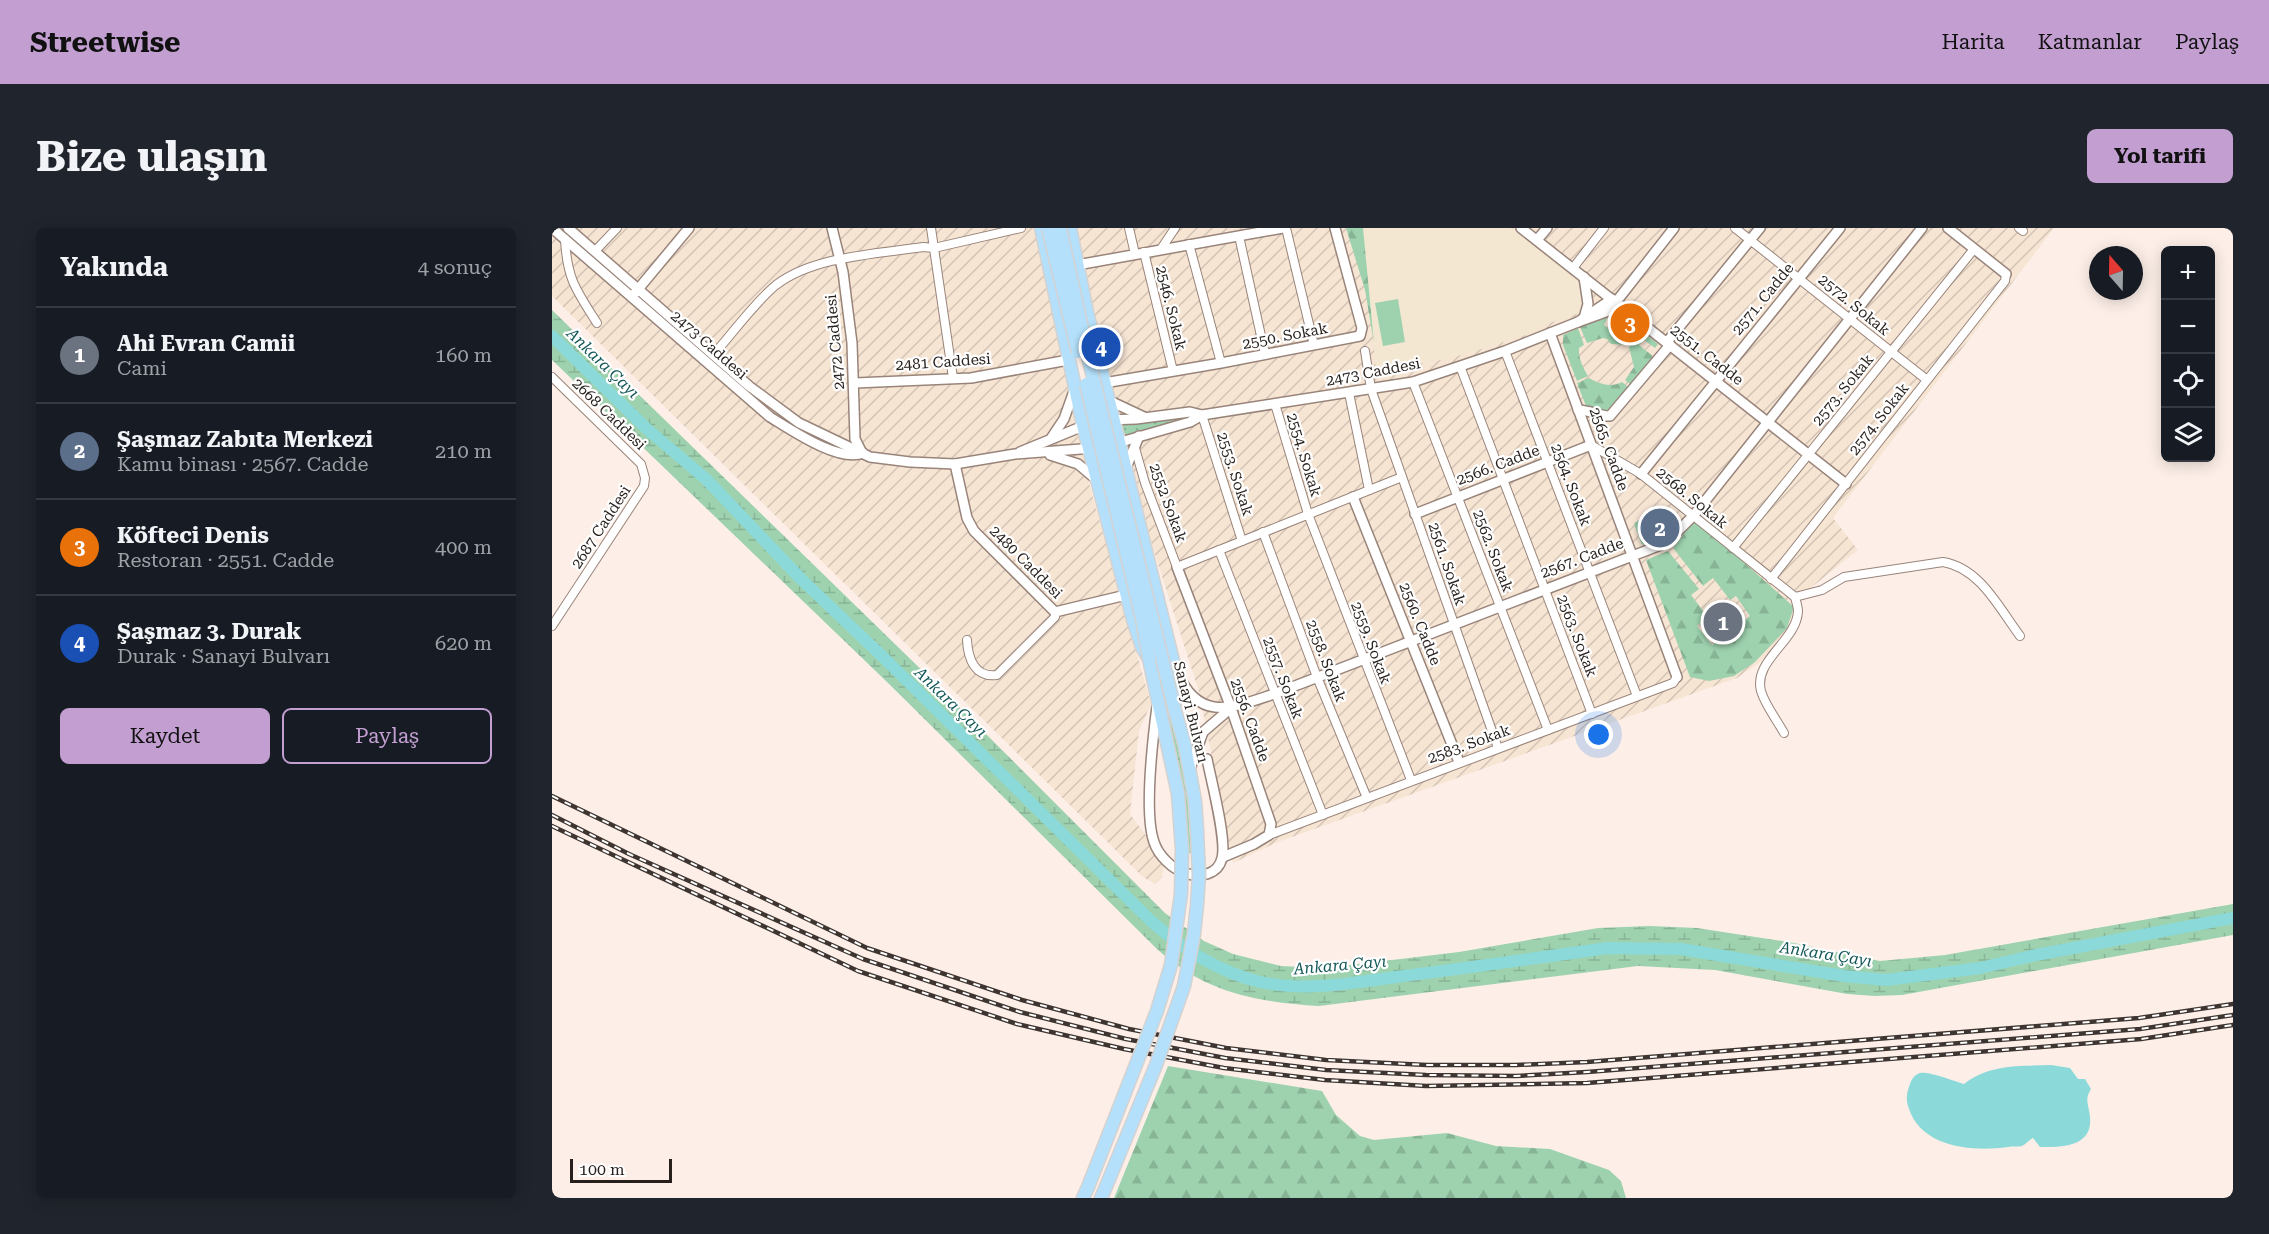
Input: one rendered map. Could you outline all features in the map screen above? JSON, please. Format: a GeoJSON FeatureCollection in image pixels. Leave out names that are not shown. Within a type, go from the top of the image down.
{"type":"FeatureCollection","features":[{"type":"Feature","properties":{"kind":"main road"},"geometry":{"type":"LineString","coordinates":[[1041,228],[1074,390],[1126,595],[1140,641],[1149,659]]}},
{"type":"Feature","properties":{"kind":"main road","name":"Sanayi Bulvarı"},"geometry":{"type":"LineString","coordinates":[[1048,228],[1142,620],[1178,794],[1182,849],[1181,894],[1171,965],[1153,1021],[1086,1192]]}},
{"type":"Feature","properties":{"kind":"main road","name":"Sanayi Bulvarı"},"geometry":{"type":"LineString","coordinates":[[1059,228],[1091,369],[1185,746],[1197,830],[1199,875],[1197,905],[1184,986],[1156,1065],[1103,1195]]}},
{"type":"Feature","properties":{"kind":"main road"},"geometry":{"type":"LineString","coordinates":[[1070,228],[1104,383],[1173,662],[1177,694],[1174,706]]}},
{"type":"Feature","properties":{"kind":"main road"},"geometry":{"type":"LineString","coordinates":[[1074,390],[1080,395],[1093,395],[1100,392],[1104,383]]}},
{"type":"Feature","properties":{"kind":"main road"},"geometry":{"type":"LineString","coordinates":[[1098,482],[1102,471],[1108,466],[1117,466],[1126,470]]}},
{"type":"Feature","properties":{"kind":"street","name":"2473 Caddesi"},"geometry":{"type":"LineString","coordinates":[[552,228],[770,417],[834,451],[856,456],[862,453]]}},
{"type":"Feature","properties":{"kind":"street","name":"2473 Caddesi"},"geometry":{"type":"LineString","coordinates":[[568,228],[749,386],[785,414],[808,428],[873,457],[910,462],[955,464],[1016,454],[1089,449],[1120,443],[1190,422],[1202,415],[1413,382],[1505,351],[1617,303],[1674,228]]}},
{"type":"Feature","properties":{"kind":"street"},"geometry":{"type":"LineString","coordinates":[[595,251],[617,228]]}},
{"type":"Feature","properties":{"kind":"street"},"geometry":{"type":"LineString","coordinates":[[632,297],[689,228]]}},
{"type":"Feature","properties":{"kind":"street","name":"2472 Caddesi"},"geometry":{"type":"LineString","coordinates":[[832,228],[847,299],[855,383],[855,439],[862,453]]}},
{"type":"Feature","properties":{"kind":"street"},"geometry":{"type":"LineString","coordinates":[[931,228],[953,378]]}},
{"type":"Feature","properties":{"kind":"street"},"geometry":{"type":"LineString","coordinates":[[714,354],[775,286],[798,273],[840,259],[923,247],[934,248],[1021,228]]}},
{"type":"Feature","properties":{"kind":"street","name":"2546. Sokak"},"geometry":{"type":"LineString","coordinates":[[1129,228],[1139,253],[1173,371]]}},
{"type":"Feature","properties":{"kind":"street"},"geometry":{"type":"LineString","coordinates":[[1161,249],[1175,228]]}},
{"type":"Feature","properties":{"kind":"street"},"geometry":{"type":"LineString","coordinates":[[1077,265],[1228,237],[1237,232],[1284,228],[1314,345]]}},
{"type":"Feature","properties":{"kind":"street","name":"2550. Sokak"},"geometry":{"type":"LineString","coordinates":[[1104,383],[1357,337],[1362,332],[1335,228]]}},
{"type":"Feature","properties":{"kind":"street","name":"2551. Cadde"},"geometry":{"type":"LineString","coordinates":[[1521,228],[1845,484]]}},
{"type":"Feature","properties":{"kind":"street"},"geometry":{"type":"LineString","coordinates":[[1537,240],[1547,228]]}},
{"type":"Feature","properties":{"kind":"street"},"geometry":{"type":"LineString","coordinates":[[1573,268],[1604,228]]}},
{"type":"Feature","properties":{"kind":"street","name":"2572. Sokak"},"geometry":{"type":"LineString","coordinates":[[1736,228],[1927,380]]}},
{"type":"Feature","properties":{"kind":"street"},"geometry":{"type":"LineString","coordinates":[[1578,410],[1589,410],[1605,417],[1610,416],[1760,228]]}},
{"type":"Feature","properties":{"kind":"street","name":"2571. Cadde"},"geometry":{"type":"LineString","coordinates":[[1641,474],[1840,228]]}},
{"type":"Feature","properties":{"kind":"street","name":"2567. Cadde"},"geometry":{"type":"LineString","coordinates":[[1231,708],[1274,694],[1666,543],[1694,515],[1922,228]]}},
{"type":"Feature","properties":{"kind":"street"},"geometry":{"type":"LineString","coordinates":[[1948,228],[2006,274]]}},
{"type":"Feature","properties":{"kind":"street"},"geometry":{"type":"LineString","coordinates":[[1237,232],[1265,354]]}},
{"type":"Feature","properties":{"kind":"street"},"geometry":{"type":"LineString","coordinates":[[565,239],[566,261],[570,277],[597,323]]}},
{"type":"Feature","properties":{"kind":"street"},"geometry":{"type":"LineString","coordinates":[[1189,244],[1221,363]]}},
{"type":"Feature","properties":{"kind":"street","name":"2573. Sokak"},"geometry":{"type":"LineString","coordinates":[[1733,548],[1974,249]]}},
{"type":"Feature","properties":{"kind":"street","name":"2574. Sokak"},"geometry":{"type":"LineString","coordinates":[[1771,579],[2005,281],[2006,274]]}},
{"type":"Feature","properties":{"kind":"street"},"geometry":{"type":"LineString","coordinates":[[1581,320],[1588,304],[1584,277]]}},
{"type":"Feature","properties":{"kind":"street","name":"2565. Cadde"},"geometry":{"type":"LineString","coordinates":[[1550,333],[1677,677]]}},
{"type":"Feature","properties":{"kind":"street","name":"2561. Sokak"},"geometry":{"type":"LineString","coordinates":[[1365,351],[1371,389],[1498,748]]}},
{"type":"Feature","properties":{"kind":"street","name":"2564. Sokak"},"geometry":{"type":"LineString","coordinates":[[1505,351],[1637,696]]}},
{"type":"Feature","properties":{"kind":"street","name":"2481 Caddesi"},"geometry":{"type":"LineString","coordinates":[[855,383],[971,378],[1068,360]]}},
{"type":"Feature","properties":{"kind":"street","name":"2563. Sokak"},"geometry":{"type":"LineString","coordinates":[[1460,366],[1592,714]]}},
{"type":"Feature","properties":{"kind":"street","name":"2668 Caddesi"},"geometry":{"type":"LineString","coordinates":[[552,377],[641,464],[644,471]]}},
{"type":"Feature","properties":{"kind":"street","name":"2562. Sokak"},"geometry":{"type":"LineString","coordinates":[[1413,382],[1548,730]]}},
{"type":"Feature","properties":{"kind":"street"},"geometry":{"type":"LineString","coordinates":[[1052,438],[1064,419],[1074,390]]}},
{"type":"Feature","properties":{"kind":"street"},"geometry":{"type":"LineString","coordinates":[[1349,393],[1369,490]]}},
{"type":"Feature","properties":{"kind":"street"},"geometry":{"type":"LineString","coordinates":[[1110,401],[1147,418]]}},
{"type":"Feature","properties":{"kind":"street","name":"2554. Sokak"},"geometry":{"type":"LineString","coordinates":[[1275,404],[1308,514]]}},
{"type":"Feature","properties":{"kind":"street","name":"2473 Caddesi"},"geometry":{"type":"LineString","coordinates":[[1016,454],[1083,425],[1100,421],[1190,412],[1202,415]]}},
{"type":"Feature","properties":{"kind":"street","name":"2553. Sokak"},"geometry":{"type":"LineString","coordinates":[[1202,415],[1242,541]]}},
{"type":"Feature","properties":{"kind":"street"},"geometry":{"type":"LineString","coordinates":[[1126,470],[1139,436]]}},
{"type":"Feature","properties":{"kind":"street","name":"2566. Cadde"},"geometry":{"type":"LineString","coordinates":[[1415,514],[1591,445]]}},
{"type":"Feature","properties":{"kind":"street","name":"2568. Sokak"},"geometry":{"type":"LineString","coordinates":[[1591,445],[1641,474],[1795,597]]}},
{"type":"Feature","properties":{"kind":"street","name":"2552 Sokak"},"geometry":{"type":"LineString","coordinates":[[1134,448],[1145,483],[1178,567]]}},
{"type":"Feature","properties":{"kind":"street"},"geometry":{"type":"LineString","coordinates":[[1045,453],[1078,464],[1098,482]]}},
{"type":"Feature","properties":{"kind":"street","name":"2480 Caddesi"},"geometry":{"type":"LineString","coordinates":[[955,464],[967,518],[974,531],[1055,612],[1126,595]]}},
{"type":"Feature","properties":{"kind":"street","name":"2687 Caddesi"},"geometry":{"type":"LineString","coordinates":[[552,626],[644,486],[644,471]]}},
{"type":"Feature","properties":{"kind":"street"},"geometry":{"type":"LineString","coordinates":[[1178,567],[1402,477]]}},
{"type":"Feature","properties":{"kind":"street","name":"2560. Cadde"},"geometry":{"type":"LineString","coordinates":[[1353,496],[1458,762]]}},
{"type":"Feature","properties":{"kind":"street","name":"2559. Sokak"},"geometry":{"type":"LineString","coordinates":[[1308,514],[1411,780]]}},
{"type":"Feature","properties":{"kind":"street","name":"2558. Sokak"},"geometry":{"type":"LineString","coordinates":[[1263,532],[1317,677],[1367,798]]}},
{"type":"Feature","properties":{"kind":"street","name":"2557. Sokak"},"geometry":{"type":"LineString","coordinates":[[1219,550],[1323,815]]}},
{"type":"Feature","properties":{"kind":"street"},"geometry":{"type":"LineString","coordinates":[[1784,733],[1761,691],[1761,679],[1768,661],[1792,631],[1798,612],[1795,597],[1822,590],[1844,577],[1944,562],[1957,564],[1975,575],[2020,636]]}},
{"type":"Feature","properties":{"kind":"street","name":"2556. Cadde"},"geometry":{"type":"LineString","coordinates":[[1178,567],[1270,818],[1269,835]]}},
{"type":"Feature","properties":{"kind":"street"},"geometry":{"type":"LineString","coordinates":[[968,640],[970,658],[978,672],[986,676],[997,675],[1055,617],[1055,612]]}},
{"type":"Feature","properties":{"kind":"street"},"geometry":{"type":"LineString","coordinates":[[1173,662],[1181,681],[1192,696],[1205,705],[1231,708]]}},
{"type":"Feature","properties":{"kind":"street","name":"2583. Sokak"},"geometry":{"type":"LineString","coordinates":[[1269,835],[1673,683],[1677,677]]}},
{"type":"Feature","properties":{"kind":"street"},"geometry":{"type":"LineString","coordinates":[[1158,700],[1154,727],[1150,822],[1157,850],[1168,862],[1187,874],[1210,873],[1217,868],[1223,857],[1222,838],[1207,759]]}},
{"type":"Feature","properties":{"kind":"street"},"geometry":{"type":"LineString","coordinates":[[1190,771],[1203,732],[1231,708]]}},
{"type":"Feature","properties":{"kind":"street"},"geometry":{"type":"LineString","coordinates":[[1223,857],[1269,835]]}},
{"type":"Feature","properties":{"kind":"shaded area"},"geometry":{"type":"Polygon","coordinates":[[[552,228],[1036,228],[1090,487],[1151,704],[1139,731],[1130,814],[1165,861],[1162,877],[1155,884],[1143,877],[552,296],[552,228]]]}},
{"type":"Feature","properties":{"kind":"shaded area"},"geometry":{"type":"Polygon","coordinates":[[[1071,228],[2054,228],[1833,518],[1858,550],[1808,590],[1800,600],[1790,629],[1759,663],[1737,678],[1278,842],[1233,863],[1199,692],[1119,442],[1071,228]]]}},
{"type":"Feature","properties":{"kind":"shaded area"},"geometry":{"type":"Polygon","coordinates":[[[1363,228],[1511,228],[1582,284],[1583,311],[1536,328],[1536,332],[1447,359],[1376,371],[1363,228]]]}},
{"type":"Feature","properties":{"kind":"green space"},"geometry":{"type":"Polygon","coordinates":[[[1346,228],[1363,228],[1374,343],[1365,290],[1346,228]]]}},
{"type":"Feature","properties":{"kind":"green space"},"geometry":{"type":"Polygon","coordinates":[[[1398,299],[1405,342],[1383,346],[1375,303],[1398,299]]]}},
{"type":"Feature","properties":{"kind":"green space"},"geometry":{"type":"Polygon","coordinates":[[[552,310],[936,684],[1165,913],[1204,941],[1233,954],[1281,966],[1325,968],[1459,952],[1598,928],[1650,926],[1697,928],[1789,942],[1880,961],[1945,955],[2233,904],[2233,935],[1902,995],[1847,994],[1715,970],[1638,966],[1319,1006],[1253,998],[1213,985],[1175,964],[1157,949],[886,681],[552,360],[552,310]]]}},
{"type":"Feature","properties":{"kind":"green space"},"geometry":{"type":"Polygon","coordinates":[[[1608,316],[1604,325],[1628,345],[1611,344],[1603,338],[1587,343],[1580,327],[1608,316]]]}},
{"type":"Feature","properties":{"kind":"green space"},"geometry":{"type":"Polygon","coordinates":[[[1578,328],[1584,345],[1579,348],[1579,355],[1588,376],[1577,381],[1563,345],[1563,335],[1578,328]]]}},
{"type":"Feature","properties":{"kind":"green space"},"geometry":{"type":"Polygon","coordinates":[[[1643,332],[1658,344],[1655,348],[1644,340],[1639,345],[1654,357],[1630,384],[1625,380],[1634,367],[1629,347],[1643,332]]]}},
{"type":"Feature","properties":{"kind":"green space"},"geometry":{"type":"Polygon","coordinates":[[[1589,378],[1614,385],[1622,382],[1628,387],[1606,412],[1586,406],[1577,383],[1589,378]]]}},
{"type":"Feature","properties":{"kind":"green space"},"geometry":{"type":"Polygon","coordinates":[[[1193,416],[1122,436],[1119,424],[1193,416]]]}},
{"type":"Feature","properties":{"kind":"green space"},"geometry":{"type":"Polygon","coordinates":[[[1108,458],[1182,760],[1191,853],[1188,853],[1108,458]]]}},
{"type":"Feature","properties":{"kind":"green space"},"geometry":{"type":"Polygon","coordinates":[[[1647,513],[1650,525],[1660,538],[1642,545],[1634,524],[1647,513]]]}},
{"type":"Feature","properties":{"kind":"green space"},"geometry":{"type":"Polygon","coordinates":[[[1695,519],[1794,607],[1787,628],[1755,662],[1734,676],[1709,681],[1690,677],[1646,560],[1668,551],[1699,589],[1691,595],[1708,617],[1697,626],[1712,645],[1750,616],[1736,596],[1730,600],[1713,578],[1703,586],[1673,548],[1695,519]]]}},
{"type":"Feature","properties":{"kind":"green space"},"geometry":{"type":"Polygon","coordinates":[[[1168,1066],[1322,1091],[1336,1115],[1360,1136],[1374,1140],[1447,1133],[1496,1146],[1550,1149],[1609,1170],[1621,1181],[1626,1198],[1114,1198],[1168,1066]]]}},
{"type":"Feature","properties":{"kind":"water"},"geometry":{"type":"Polygon","coordinates":[[[2051,1065],[2070,1068],[2078,1079],[2085,1079],[2091,1089],[2087,1100],[2090,1127],[2081,1140],[2074,1143],[2058,1147],[2040,1147],[2033,1138],[2022,1146],[1995,1148],[1980,1149],[1951,1144],[1925,1132],[1916,1122],[1908,1106],[1907,1095],[1910,1085],[1914,1077],[1920,1073],[1964,1084],[1973,1077],[1994,1069],[2051,1065]]]}},
{"type":"Feature","properties":{"kind":"waterway","name":"Ankara Çayı"},"geometry":{"type":"LineString","coordinates":[[552,336],[647,429],[707,480],[801,579],[1150,920],[1201,958],[1245,978],[1277,985],[1328,986],[1608,948],[1681,949],[1844,976],[1886,980],[1980,968],[2036,955],[2233,918]]}},
{"type":"Feature","properties":{"kind":"railway"},"geometry":{"type":"LineString","coordinates":[[552,796],[867,948],[1022,1000],[1129,1029],[1226,1048],[1326,1060],[1427,1065],[1587,1062],[2139,1018],[2233,1004]]}},
{"type":"Feature","properties":{"kind":"railway"},"geometry":{"type":"LineString","coordinates":[[552,815],[629,854],[863,959],[1020,1012],[1126,1039],[1225,1058],[1326,1070],[1426,1075],[1516,1076],[2140,1029],[2233,1015]]}},
{"type":"Feature","properties":{"kind":"railway"},"geometry":{"type":"LineString","coordinates":[[552,826],[858,971],[1017,1024],[1124,1049],[1224,1068],[1325,1080],[1426,1086],[1587,1083],[2141,1039],[2233,1025]]}},
{"type":"Feature","properties":{"kind":"place","name":"Köfteci Denis"},"geometry":{"type":"Point","coordinates":[1630,323]}},
{"type":"Feature","properties":{"kind":"place","name":"Şaşmaz 3. Durak"},"geometry":{"type":"Point","coordinates":[1101,347]}},
{"type":"Feature","properties":{"kind":"place","name":"Şaşmaz Zabıta Merkezi"},"geometry":{"type":"Point","coordinates":[1660,528]}},
{"type":"Feature","properties":{"kind":"place","name":"Ahi Evran Camii"},"geometry":{"type":"Point","coordinates":[1723,622]}}]}
